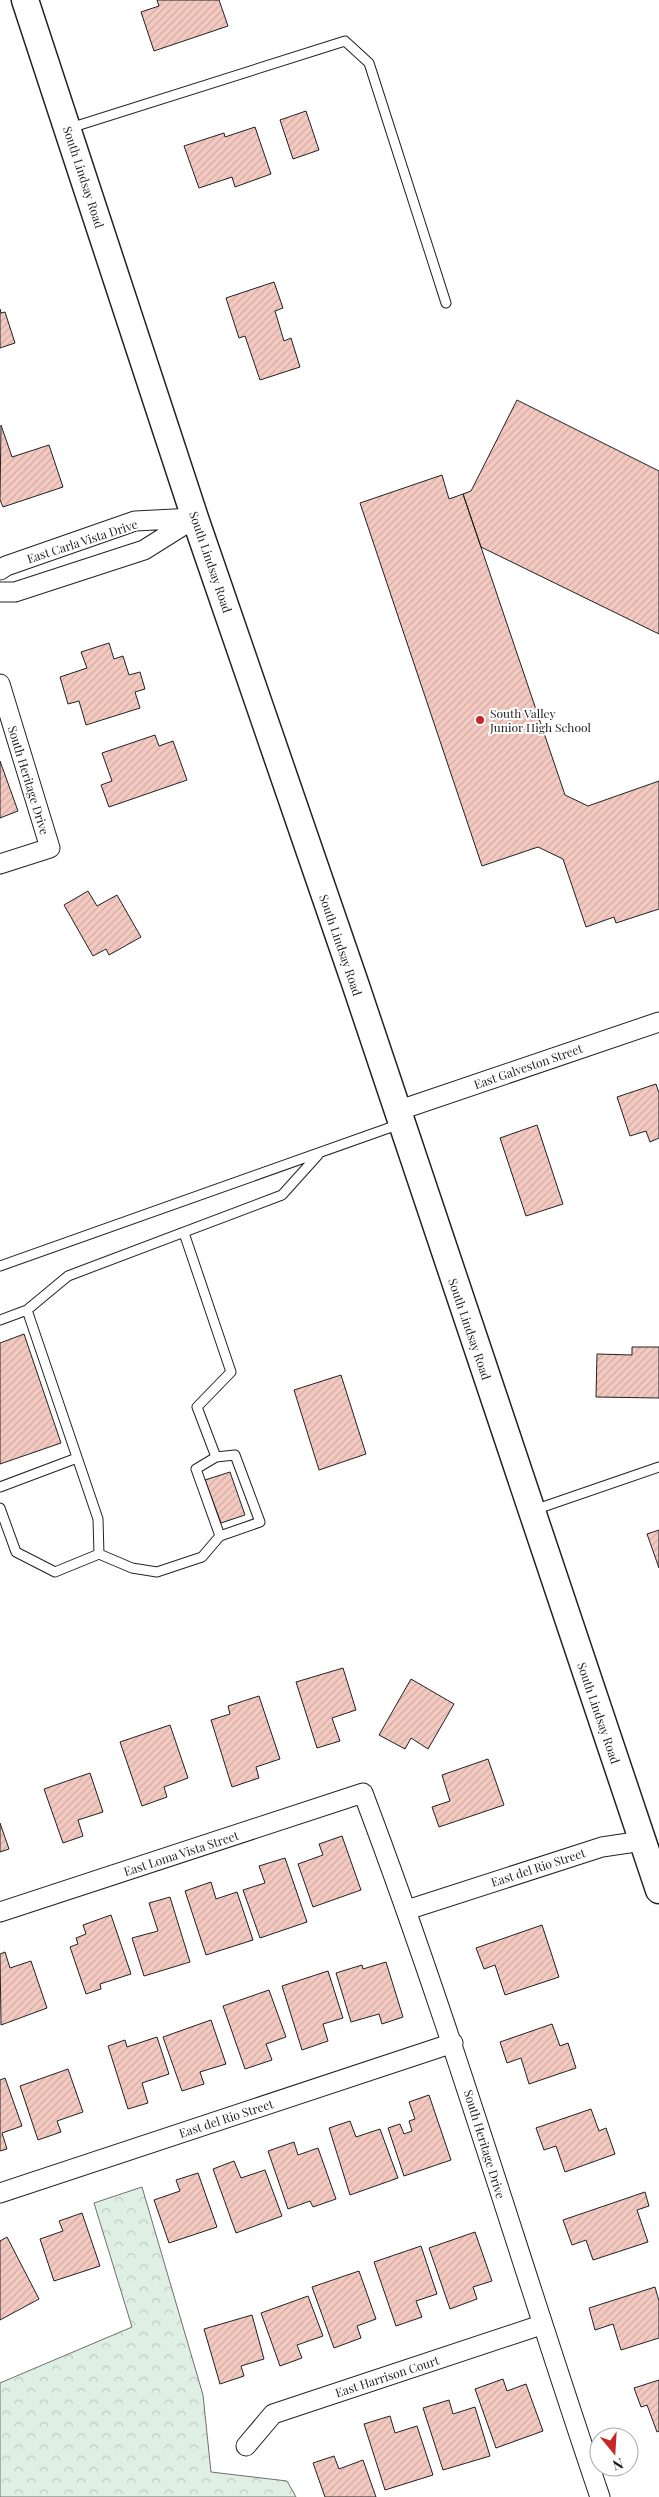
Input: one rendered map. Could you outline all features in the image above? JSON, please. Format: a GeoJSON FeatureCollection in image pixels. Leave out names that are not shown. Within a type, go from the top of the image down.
{"type":"FeatureCollection","features":[{"type":"Feature","properties":{"kind":"main road","name":"South Lindsay Road"},"geometry":{"type":"LineString","coordinates":[[25,0],[195,518],[531,1510],[647,1841],[659,1890]]}},
{"type":"Feature","properties":{"kind":"street","name":"East Carla Vista Drive"},"geometry":{"type":"LineString","coordinates":[[0,570],[6,566],[135,521],[195,518]]}},
{"type":"Feature","properties":{"kind":"street"},"geometry":{"type":"LineString","coordinates":[[0,592],[15,592],[144,550],[195,518]]}},
{"type":"Feature","properties":{"kind":"street","name":"South Heritage Drive"},"geometry":{"type":"LineString","coordinates":[[0,684],[50,848],[0,864]]}},
{"type":"Feature","properties":{"kind":"street","name":"East Galveston Street"},"geometry":{"type":"LineString","coordinates":[[399,1118],[659,1022]]}},
{"type":"Feature","properties":{"kind":"street","name":"South Heritage Drive"},"geometry":{"type":"LineString","coordinates":[[363,1793],[407,1910],[453,2042],[542,2325],[600,2497]]}},
{"type":"Feature","properties":{"kind":"street","name":"East Loma Vista Street"},"geometry":{"type":"LineString","coordinates":[[0,1912],[363,1793]]}},
{"type":"Feature","properties":{"kind":"street","name":"East del Rio Street"},"geometry":{"type":"LineString","coordinates":[[407,1910],[602,1847],[647,1841]]}},
{"type":"Feature","properties":{"kind":"street","name":"East del Rio Street"},"geometry":{"type":"LineString","coordinates":[[0,2193],[453,2042]]}},
{"type":"Feature","properties":{"kind":"street","name":"East Harrison Court"},"geometry":{"type":"LineString","coordinates":[[246,2446],[273,2414],[542,2325]]}},
{"type":"Feature","properties":{"kind":"lane"},"geometry":{"type":"LineString","coordinates":[[68,128],[345,41],[369,63],[446,303]]}},
{"type":"Feature","properties":{"kind":"lane"},"geometry":{"type":"LineString","coordinates":[[0,1266],[320,1153],[399,1118]]}},
{"type":"Feature","properties":{"kind":"lane"},"geometry":{"type":"LineString","coordinates":[[0,1320],[27,1310],[68,1276],[282,1194],[320,1153]]}},
{"type":"Feature","properties":{"kind":"lane"},"geometry":{"type":"LineString","coordinates":[[184,1233],[231,1372],[197,1408],[216,1457]]}},
{"type":"Feature","properties":{"kind":"lane"},"geometry":{"type":"LineString","coordinates":[[27,1310],[98,1519],[99,1554]]}},
{"type":"Feature","properties":{"kind":"lane"},"geometry":{"type":"LineString","coordinates":[[0,1508],[16,1552],[55,1572],[99,1554],[132,1568],[157,1572],[202,1557],[220,1536],[260,1522],[235,1455],[216,1457],[196,1468],[220,1536]]}},
{"type":"Feature","properties":{"kind":"lane"},"geometry":{"type":"LineString","coordinates":[[0,1487],[77,1458]]}},
{"type":"Feature","properties":{"kind":"lane"},"geometry":{"type":"LineString","coordinates":[[531,1510],[659,1468]]}},
{"type":"Feature","properties":{"kind":"green space"},"geometry":{"type":"Polygon","coordinates":[[[142,2187],[203,2395],[211,2472],[287,2481],[296,2497],[0,2497],[0,2383],[132,2327],[94,2203],[142,2187]]]}},
{"type":"Feature","properties":{"kind":"building"},"geometry":{"type":"Polygon","coordinates":[[[157,0],[219,0],[228,26],[154,51],[141,12],[159,6],[157,0]]]}},
{"type":"Feature","properties":{"kind":"building"},"geometry":{"type":"Polygon","coordinates":[[[306,111],[319,150],[293,159],[280,120],[306,111]]]}},
{"type":"Feature","properties":{"kind":"building"},"geometry":{"type":"Polygon","coordinates":[[[255,127],[271,174],[235,187],[232,177],[199,188],[184,146],[224,133],[225,137],[255,127]]]}},
{"type":"Feature","properties":{"kind":"building"},"geometry":{"type":"Polygon","coordinates":[[[274,282],[283,308],[275,311],[284,341],[291,338],[300,367],[260,380],[245,336],[239,338],[226,298],[274,282]]]}},
{"type":"Feature","properties":{"kind":"building"},"geometry":{"type":"Polygon","coordinates":[[[0,309],[1,313],[5,312],[15,343],[0,348],[0,309]]]}},
{"type":"Feature","properties":{"kind":"building"},"geometry":{"type":"Polygon","coordinates":[[[517,400],[659,471],[659,634],[481,547],[463,494],[471,491],[517,400]]]}},
{"type":"Feature","properties":{"kind":"building"},"geometry":{"type":"Polygon","coordinates":[[[1,425],[12,457],[49,445],[63,487],[3,507],[0,500],[1,425]]]}},
{"type":"Feature","properties":{"kind":"building"},"geometry":{"type":"Polygon","coordinates":[[[442,475],[449,499],[463,494],[565,795],[588,806],[659,781],[659,909],[616,923],[614,917],[586,927],[563,859],[538,847],[482,866],[360,503],[442,475]]]}},
{"type":"Feature","properties":{"kind":"building"},"geometry":{"type":"Polygon","coordinates":[[[109,643],[114,659],[123,656],[129,675],[140,672],[145,689],[135,692],[140,708],[86,725],[79,701],[68,704],[60,677],[87,668],[81,652],[109,643]]]}},
{"type":"Feature","properties":{"kind":"building"},"geometry":{"type":"Polygon","coordinates":[[[155,735],[159,746],[173,741],[187,780],[109,807],[101,785],[112,781],[102,753],[155,735]]]}},
{"type":"Feature","properties":{"kind":"building"},"geometry":{"type":"Polygon","coordinates":[[[0,761],[18,811],[0,818],[0,761]]]}},
{"type":"Feature","properties":{"kind":"building"},"geometry":{"type":"Polygon","coordinates":[[[88,891],[97,906],[117,895],[141,937],[109,955],[106,949],[93,956],[64,905],[88,891]]]}},
{"type":"Feature","properties":{"kind":"building"},"geometry":{"type":"Polygon","coordinates":[[[656,1084],[659,1093],[659,1138],[650,1142],[646,1131],[630,1136],[617,1097],[656,1084]]]}},
{"type":"Feature","properties":{"kind":"building"},"geometry":{"type":"Polygon","coordinates":[[[537,1125],[563,1204],[526,1216],[500,1138],[537,1125]]]}},
{"type":"Feature","properties":{"kind":"building"},"geometry":{"type":"Polygon","coordinates":[[[24,1334],[61,1443],[0,1464],[0,1343],[24,1334]]]}},
{"type":"Feature","properties":{"kind":"building"},"geometry":{"type":"Polygon","coordinates":[[[632,1347],[659,1347],[659,1398],[596,1397],[597,1354],[632,1355],[632,1347]]]}},
{"type":"Feature","properties":{"kind":"building"},"geometry":{"type":"Polygon","coordinates":[[[341,1375],[366,1454],[319,1470],[294,1390],[341,1375]]]}},
{"type":"Feature","properties":{"kind":"building"},"geometry":{"type":"Polygon","coordinates":[[[230,1472],[245,1515],[221,1523],[205,1480],[230,1472]]]}},
{"type":"Feature","properties":{"kind":"building"},"geometry":{"type":"Polygon","coordinates":[[[659,1530],[659,1568],[647,1534],[659,1530]]]}},
{"type":"Feature","properties":{"kind":"building"},"geometry":{"type":"Polygon","coordinates":[[[343,1668],[356,1710],[332,1718],[340,1741],[317,1748],[296,1682],[343,1668]]]}},
{"type":"Feature","properties":{"kind":"building"},"geometry":{"type":"Polygon","coordinates":[[[411,1679],[454,1704],[428,1749],[411,1738],[405,1749],[379,1735],[411,1679]]]}},
{"type":"Feature","properties":{"kind":"building"},"geometry":{"type":"Polygon","coordinates":[[[259,1696],[280,1759],[256,1767],[259,1778],[232,1787],[211,1720],[230,1714],[228,1706],[259,1696]]]}},
{"type":"Feature","properties":{"kind":"building"},"geometry":{"type":"Polygon","coordinates":[[[170,1725],[188,1778],[164,1787],[167,1797],[142,1806],[120,1742],[170,1725]]]}},
{"type":"Feature","properties":{"kind":"building"},"geometry":{"type":"Polygon","coordinates":[[[488,1759],[504,1805],[439,1827],[432,1807],[450,1801],[442,1775],[488,1759]]]}},
{"type":"Feature","properties":{"kind":"building"},"geometry":{"type":"Polygon","coordinates":[[[90,1773],[103,1812],[78,1820],[83,1836],[63,1843],[44,1789],[90,1773]]]}},
{"type":"Feature","properties":{"kind":"building"},"geometry":{"type":"Polygon","coordinates":[[[0,1823],[9,1849],[0,1852],[0,1823]]]}},
{"type":"Feature","properties":{"kind":"building"},"geometry":{"type":"Polygon","coordinates":[[[342,1836],[361,1890],[313,1907],[298,1864],[323,1855],[319,1844],[342,1836]]]}},
{"type":"Feature","properties":{"kind":"building"},"geometry":{"type":"Polygon","coordinates":[[[285,1858],[307,1922],[260,1938],[243,1890],[265,1883],[259,1866],[285,1858]]]}},
{"type":"Feature","properties":{"kind":"building"},"geometry":{"type":"Polygon","coordinates":[[[211,1882],[216,1899],[237,1892],[253,1940],[206,1955],[185,1891],[211,1882]]]}},
{"type":"Feature","properties":{"kind":"building"},"geometry":{"type":"Polygon","coordinates":[[[170,1897],[190,1962],[144,1976],[132,1938],[158,1931],[149,1903],[170,1897]]]}},
{"type":"Feature","properties":{"kind":"building"},"geometry":{"type":"Polygon","coordinates":[[[111,1915],[131,1974],[100,1984],[101,1989],[86,1994],[70,1947],[78,1944],[76,1938],[86,1934],[83,1925],[111,1915]]]}},
{"type":"Feature","properties":{"kind":"building"},"geometry":{"type":"Polygon","coordinates":[[[542,1925],[559,1977],[505,1995],[495,1965],[484,1969],[476,1948],[542,1925]]]}},
{"type":"Feature","properties":{"kind":"building"},"geometry":{"type":"Polygon","coordinates":[[[5,1952],[10,1968],[31,1961],[47,2008],[1,2025],[0,1954],[5,1952]]]}},
{"type":"Feature","properties":{"kind":"building"},"geometry":{"type":"Polygon","coordinates":[[[386,1962],[403,2017],[382,2024],[379,2014],[351,2022],[336,1973],[362,1965],[363,1969],[386,1962]]]}},
{"type":"Feature","properties":{"kind":"building"},"geometry":{"type":"Polygon","coordinates":[[[328,1971],[343,2018],[323,2024],[328,2041],[302,2050],[282,1986],[328,1971]]]}},
{"type":"Feature","properties":{"kind":"building"},"geometry":{"type":"Polygon","coordinates":[[[269,1990],[286,2037],[266,2044],[272,2060],[245,2069],[223,2006],[269,1990]]]}},
{"type":"Feature","properties":{"kind":"building"},"geometry":{"type":"Polygon","coordinates":[[[211,2020],[226,2064],[200,2072],[204,2084],[182,2091],[163,2037],[211,2020]]]}},
{"type":"Feature","properties":{"kind":"building"},"geometry":{"type":"Polygon","coordinates":[[[552,2024],[560,2046],[568,2043],[576,2068],[529,2084],[521,2058],[507,2063],[500,2042],[552,2024]]]}},
{"type":"Feature","properties":{"kind":"building"},"geometry":{"type":"Polygon","coordinates":[[[157,2037],[169,2074],[142,2083],[148,2103],[128,2109],[108,2046],[125,2040],[127,2047],[157,2037]]]}},
{"type":"Feature","properties":{"kind":"building"},"geometry":{"type":"Polygon","coordinates":[[[68,2069],[83,2112],[57,2121],[61,2132],[38,2140],[20,2086],[68,2069]]]}},
{"type":"Feature","properties":{"kind":"building"},"geometry":{"type":"Polygon","coordinates":[[[5,2078],[22,2126],[2,2133],[7,2149],[0,2151],[0,2080],[5,2078]]]}},
{"type":"Feature","properties":{"kind":"building"},"geometry":{"type":"Polygon","coordinates":[[[429,2095],[451,2160],[404,2176],[388,2128],[400,2124],[404,2134],[412,2131],[409,2121],[415,2119],[409,2102],[429,2095]]]}},
{"type":"Feature","properties":{"kind":"building"},"geometry":{"type":"Polygon","coordinates":[[[591,2109],[599,2131],[606,2128],[615,2154],[565,2172],[556,2146],[544,2150],[536,2128],[591,2109]]]}},
{"type":"Feature","properties":{"kind":"building"},"geometry":{"type":"Polygon","coordinates":[[[350,2121],[356,2137],[380,2129],[398,2178],[350,2195],[329,2128],[350,2121]]]}},
{"type":"Feature","properties":{"kind":"building"},"geometry":{"type":"Polygon","coordinates":[[[294,2142],[298,2155],[318,2148],[336,2199],[313,2207],[310,2201],[288,2209],[268,2151],[294,2142]]]}},
{"type":"Feature","properties":{"kind":"building"},"geometry":{"type":"Polygon","coordinates":[[[234,2161],[241,2178],[265,2170],[282,2216],[236,2233],[213,2169],[234,2161]]]}},
{"type":"Feature","properties":{"kind":"building"},"geometry":{"type":"Polygon","coordinates":[[[198,2173],[217,2227],[169,2243],[154,2200],[180,2191],[176,2180],[198,2173]]]}},
{"type":"Feature","properties":{"kind":"building"},"geometry":{"type":"Polygon","coordinates":[[[645,2192],[649,2206],[637,2210],[648,2242],[593,2260],[586,2240],[572,2245],[563,2220],[645,2192]]]}},
{"type":"Feature","properties":{"kind":"building"},"geometry":{"type":"Polygon","coordinates":[[[82,2213],[100,2266],[54,2281],[40,2239],[63,2231],[59,2221],[82,2213]]]}},
{"type":"Feature","properties":{"kind":"building"},"geometry":{"type":"Polygon","coordinates":[[[475,2232],[492,2281],[473,2287],[477,2299],[450,2309],[429,2248],[475,2232]]]}},
{"type":"Feature","properties":{"kind":"building"},"geometry":{"type":"Polygon","coordinates":[[[7,2237],[39,2299],[0,2320],[0,2241],[7,2237]]]}},
{"type":"Feature","properties":{"kind":"building"},"geometry":{"type":"Polygon","coordinates":[[[421,2246],[437,2294],[416,2301],[422,2317],[396,2326],[374,2262],[421,2246]]]}},
{"type":"Feature","properties":{"kind":"building"},"geometry":{"type":"Polygon","coordinates":[[[359,2271],[376,2319],[357,2326],[361,2338],[334,2348],[312,2287],[359,2271]]]}},
{"type":"Feature","properties":{"kind":"building"},"geometry":{"type":"Polygon","coordinates":[[[655,2287],[659,2301],[659,2338],[621,2350],[613,2324],[595,2330],[589,2308],[655,2287]]]}},
{"type":"Feature","properties":{"kind":"building"},"geometry":{"type":"Polygon","coordinates":[[[308,2296],[323,2336],[297,2345],[302,2358],[280,2366],[261,2313],[308,2296]]]}},
{"type":"Feature","properties":{"kind":"building"},"geometry":{"type":"Polygon","coordinates":[[[252,2315],[264,2359],[241,2366],[244,2376],[220,2384],[204,2329],[252,2315]]]}},
{"type":"Feature","properties":{"kind":"building"},"geometry":{"type":"Polygon","coordinates":[[[503,2379],[507,2391],[526,2384],[543,2431],[496,2448],[475,2389],[503,2379]]]}},
{"type":"Feature","properties":{"kind":"building"},"geometry":{"type":"Polygon","coordinates":[[[659,2380],[659,2431],[657,2432],[647,2405],[641,2407],[634,2388],[659,2380]]]}},
{"type":"Feature","properties":{"kind":"building"},"geometry":{"type":"Polygon","coordinates":[[[449,2400],[453,2414],[475,2407],[490,2456],[443,2470],[423,2408],[449,2400]]]}},
{"type":"Feature","properties":{"kind":"building"},"geometry":{"type":"Polygon","coordinates":[[[390,2416],[395,2433],[417,2426],[433,2475],[385,2490],[364,2424],[390,2416]]]}},
{"type":"Feature","properties":{"kind":"building"},"geometry":{"type":"Polygon","coordinates":[[[334,2456],[339,2469],[363,2460],[376,2497],[325,2497],[313,2463],[334,2456]]]}},
{"type":"Feature","properties":{"kind":"place","name":"South Valley Junior High School"},"geometry":{"type":"Point","coordinates":[480,720]}}]}
